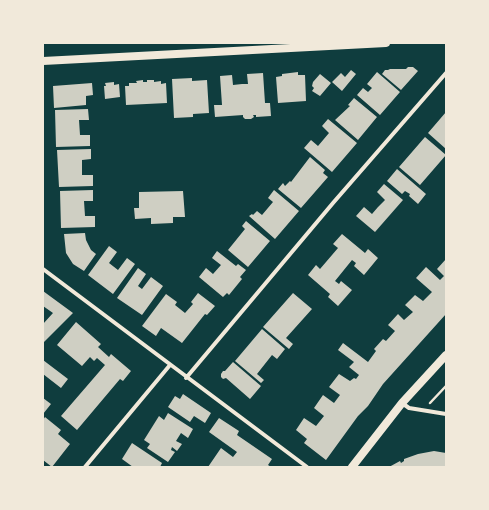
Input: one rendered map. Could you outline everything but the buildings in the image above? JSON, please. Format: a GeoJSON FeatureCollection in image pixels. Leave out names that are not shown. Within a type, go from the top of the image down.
{"type":"FeatureCollection","features":[{"type":"Feature","properties":{"kind":"main road"},"geometry":{"type":"LineString","coordinates":[[43,62],[386,43]]}},
{"type":"Feature","properties":{"kind":"main road"},"geometry":{"type":"LineString","coordinates":[[352,467],[402,403],[446,354]]}},
{"type":"Feature","properties":{"kind":"street"},"geometry":{"type":"LineString","coordinates":[[186,378],[333,203],[446,73]]}},
{"type":"Feature","properties":{"kind":"street"},"geometry":{"type":"LineString","coordinates":[[43,269],[186,378],[307,467]]}},
{"type":"Feature","properties":{"kind":"street"},"geometry":{"type":"LineString","coordinates":[[85,467],[170,365]]}},
{"type":"Feature","properties":{"kind":"street"},"geometry":{"type":"LineString","coordinates":[[402,403],[409,408],[446,414]]}},
{"type":"Feature","properties":{"kind":"path"},"geometry":{"type":"LineString","coordinates":[[423,410],[446,386]]}}]}
